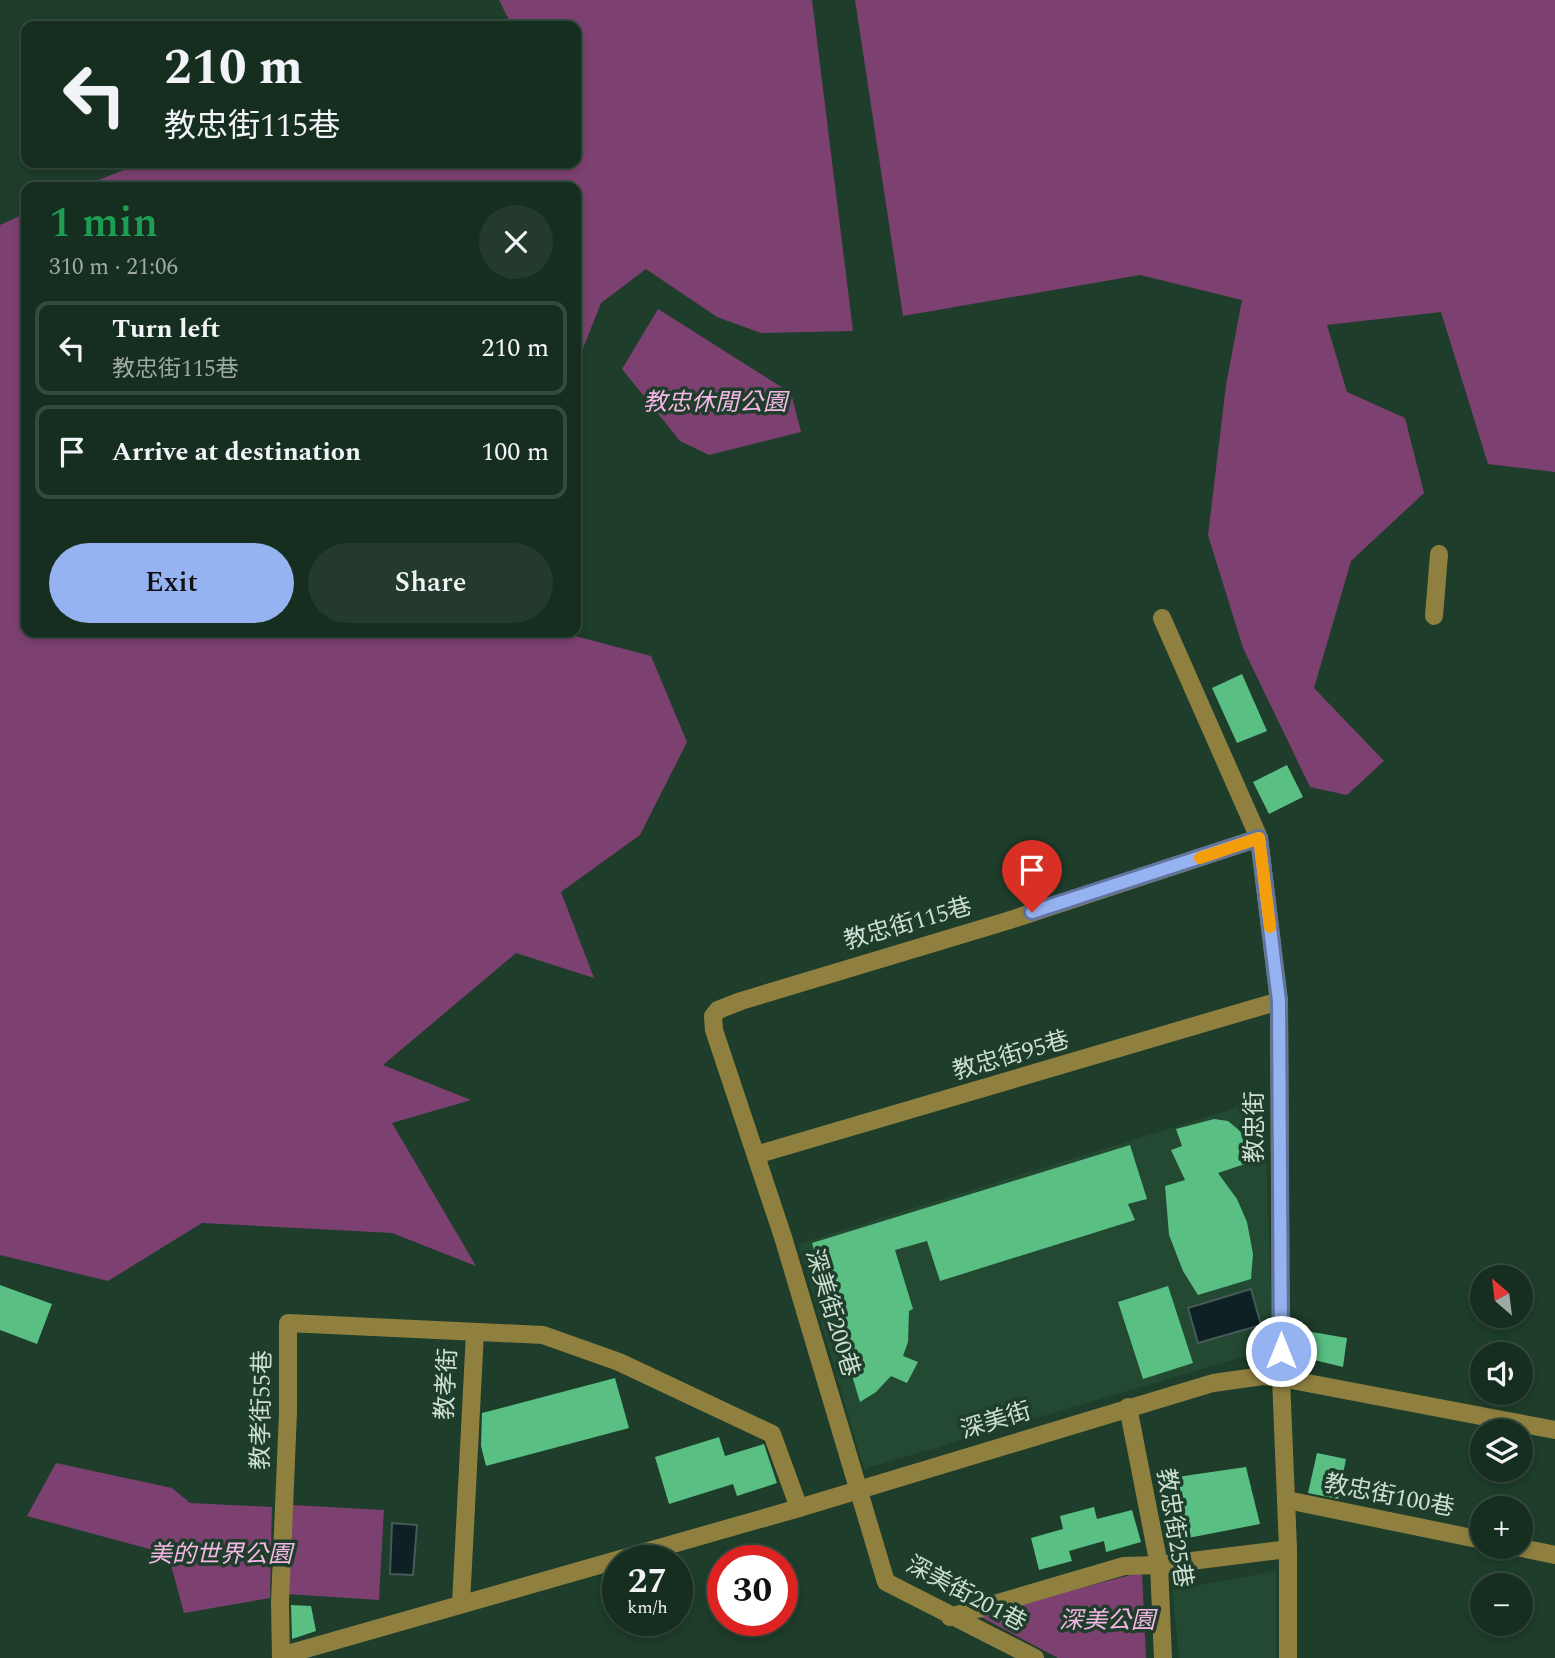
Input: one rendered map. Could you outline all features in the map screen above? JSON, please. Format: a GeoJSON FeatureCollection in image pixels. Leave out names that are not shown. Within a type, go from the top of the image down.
{"type":"FeatureCollection","features":[{"type":"Feature","properties":{"kind":"street"},"geometry":{"type":"LineString","coordinates":[[1434,616],[1439,554]]}},
{"type":"Feature","properties":{"kind":"street","name":"教忠街"},"geometry":{"type":"LineString","coordinates":[[1162,618],[1259,838],[1279,1001],[1281,1378],[1289,1549],[1288,1658]]}},
{"type":"Feature","properties":{"kind":"street","name":"教忠街115巷"},"geometry":{"type":"LineString","coordinates":[[756,1155],[715,1030],[713,1016],[718,1010],[1259,838]]}},
{"type":"Feature","properties":{"kind":"street","name":"教忠街95巷"},"geometry":{"type":"LineString","coordinates":[[756,1155],[1279,1001]]}},
{"type":"Feature","properties":{"kind":"street","name":"深美街200巷"},"geometry":{"type":"LineString","coordinates":[[756,1155],[860,1487]]}},
{"type":"Feature","properties":{"kind":"street","name":"教孝街55巷"},"geometry":{"type":"LineString","coordinates":[[281,1657],[280,1602],[288,1323],[475,1332]]}},
{"type":"Feature","properties":{"kind":"street","name":"教孝街"},"geometry":{"type":"LineString","coordinates":[[461,1604],[475,1332],[519,1332],[571,1344],[619,1362],[772,1434],[799,1508]]}},
{"type":"Feature","properties":{"kind":"street","name":"深美街"},"geometry":{"type":"LineString","coordinates":[[461,1604],[799,1508],[860,1487],[1213,1383],[1263,1376],[1281,1378],[1555,1430]]}},
{"type":"Feature","properties":{"kind":"street","name":"教忠街25巷"},"geometry":{"type":"LineString","coordinates":[[1128,1407],[1159,1565],[1163,1658]]}},
{"type":"Feature","properties":{"kind":"street","name":"深美街201巷"},"geometry":{"type":"LineString","coordinates":[[860,1487],[886,1582],[1035,1658]]}},
{"type":"Feature","properties":{"kind":"street","name":"教忠街100巷"},"geometry":{"type":"LineString","coordinates":[[1287,1500],[1470,1538]]}},
{"type":"Feature","properties":{"kind":"street"},"geometry":{"type":"LineString","coordinates":[[950,1617],[1124,1566],[1159,1565],[1289,1549]]}},
{"type":"Feature","properties":{"kind":"street"},"geometry":{"type":"LineString","coordinates":[[1533,1550],[1555,1555]]}},
{"type":"Feature","properties":{"kind":"street"},"geometry":{"type":"LineString","coordinates":[[281,1657],[461,1604]]}},
{"type":"Feature","properties":{"kind":"shaded area"},"geometry":{"type":"Polygon","coordinates":[[[1264,1099],[1273,1348],[864,1469],[798,1244],[1264,1099]]]}},
{"type":"Feature","properties":{"kind":"shaded area"},"geometry":{"type":"Polygon","coordinates":[[[1276,1571],[1276,1658],[1179,1658],[1172,1590],[1276,1571]]]}},
{"type":"Feature","properties":{"kind":"green space"},"geometry":{"type":"Polygon","coordinates":[[[499,0],[812,0],[853,331],[761,333],[717,317],[646,269],[601,303],[581,353],[581,182],[94,182],[128,168],[581,168],[581,21],[510,21],[499,0]]]}},
{"type":"Feature","properties":{"kind":"green space"},"geometry":{"type":"Polygon","coordinates":[[[855,0],[1555,0],[1555,472],[1488,464],[1441,312],[1327,325],[1347,392],[1405,418],[1424,493],[1351,561],[1314,688],[1384,761],[1347,795],[1310,787],[1243,648],[1208,535],[1226,385],[1242,300],[1140,275],[903,316],[855,0]]]}},
{"type":"Feature","properties":{"kind":"green space"},"geometry":{"type":"Polygon","coordinates":[[[21,215],[21,637],[579,637],[651,656],[687,742],[640,835],[561,892],[594,978],[516,953],[383,1065],[471,1100],[392,1123],[476,1266],[392,1233],[202,1223],[108,1281],[0,1255],[0,225],[21,215]]]}},
{"type":"Feature","properties":{"kind":"green space","name":"教忠休閒公園"},"geometry":{"type":"Polygon","coordinates":[[[658,309],[791,393],[801,432],[709,455],[680,441],[622,369],[658,309]]]}},
{"type":"Feature","properties":{"kind":"green space","name":"美的世界公園"},"geometry":{"type":"Polygon","coordinates":[[[56,1463],[172,1488],[190,1503],[272,1507],[270,1598],[184,1613],[168,1554],[27,1516],[56,1463]]]}},
{"type":"Feature","properties":{"kind":"green space"},"geometry":{"type":"Polygon","coordinates":[[[292,1505],[384,1510],[379,1600],[286,1594],[292,1505]]]}},
{"type":"Feature","properties":{"kind":"green space","name":"深美公園"},"geometry":{"type":"Polygon","coordinates":[[[1142,1572],[1146,1658],[1058,1658],[977,1615],[1142,1572]]]}},
{"type":"Feature","properties":{"kind":"water"},"geometry":{"type":"Polygon","coordinates":[[[1251,1289],[1261,1325],[1198,1343],[1188,1308],[1251,1289]]]}},
{"type":"Feature","properties":{"kind":"water"},"geometry":{"type":"Polygon","coordinates":[[[392,1523],[417,1525],[413,1575],[390,1574],[392,1523]]]}},
{"type":"Feature","properties":{"kind":"building"},"geometry":{"type":"Polygon","coordinates":[[[1242,674],[1267,731],[1237,743],[1212,688],[1242,674]]]}},
{"type":"Feature","properties":{"kind":"building"},"geometry":{"type":"Polygon","coordinates":[[[1287,765],[1303,797],[1269,814],[1253,782],[1287,765]]]}},
{"type":"Feature","properties":{"kind":"building"},"geometry":{"type":"Polygon","coordinates":[[[1214,1119],[1228,1121],[1240,1131],[1254,1161],[1218,1173],[1237,1199],[1247,1222],[1253,1254],[1251,1279],[1198,1295],[1183,1271],[1169,1235],[1165,1186],[1185,1180],[1171,1150],[1182,1146],[1176,1129],[1214,1119]]]}},
{"type":"Feature","properties":{"kind":"building"},"geometry":{"type":"Polygon","coordinates":[[[1130,1145],[1147,1199],[1128,1204],[1135,1220],[940,1281],[927,1241],[895,1250],[913,1309],[909,1311],[908,1342],[903,1356],[918,1362],[907,1383],[891,1376],[876,1392],[860,1402],[812,1243],[1130,1145]]]}},
{"type":"Feature","properties":{"kind":"building"},"geometry":{"type":"Polygon","coordinates":[[[0,1285],[52,1304],[37,1344],[0,1330],[0,1285]]]}},
{"type":"Feature","properties":{"kind":"building"},"geometry":{"type":"Polygon","coordinates":[[[1168,1286],[1193,1363],[1143,1379],[1118,1302],[1168,1286]]]}},
{"type":"Feature","properties":{"kind":"building"},"geometry":{"type":"Polygon","coordinates":[[[1306,1331],[1347,1338],[1343,1367],[1302,1357],[1306,1331]]]}},
{"type":"Feature","properties":{"kind":"building"},"geometry":{"type":"Polygon","coordinates":[[[615,1378],[629,1428],[486,1466],[481,1446],[482,1413],[615,1378]]]}},
{"type":"Feature","properties":{"kind":"building"},"geometry":{"type":"Polygon","coordinates":[[[719,1437],[725,1456],[764,1444],[777,1483],[737,1496],[733,1484],[669,1504],[655,1457],[719,1437]]]}},
{"type":"Feature","properties":{"kind":"building"},"geometry":{"type":"Polygon","coordinates":[[[1317,1453],[1346,1459],[1338,1499],[1308,1493],[1317,1453]]]}},
{"type":"Feature","properties":{"kind":"building"},"geometry":{"type":"Polygon","coordinates":[[[1246,1467],[1260,1524],[1183,1539],[1170,1478],[1246,1467]]]}},
{"type":"Feature","properties":{"kind":"building"},"geometry":{"type":"Polygon","coordinates":[[[1094,1507],[1097,1519],[1132,1510],[1141,1542],[1106,1552],[1104,1541],[1069,1551],[1072,1561],[1039,1570],[1031,1538],[1063,1529],[1060,1516],[1094,1507]]]}},
{"type":"Feature","properties":{"kind":"building"},"geometry":{"type":"Polygon","coordinates":[[[291,1605],[311,1606],[316,1631],[292,1639],[291,1605]]]}},
{"type":"Feature","properties":{"kind":"slow traffic"},"geometry":{"type":"LineString","coordinates":[[1200,858],[1259,838],[1270,927]]}},
{"type":"Feature","properties":{"kind":"route"},"geometry":{"type":"LineString","coordinates":[[1032,912],[1259,838],[1279,1001],[1281,1351]]}}]}
